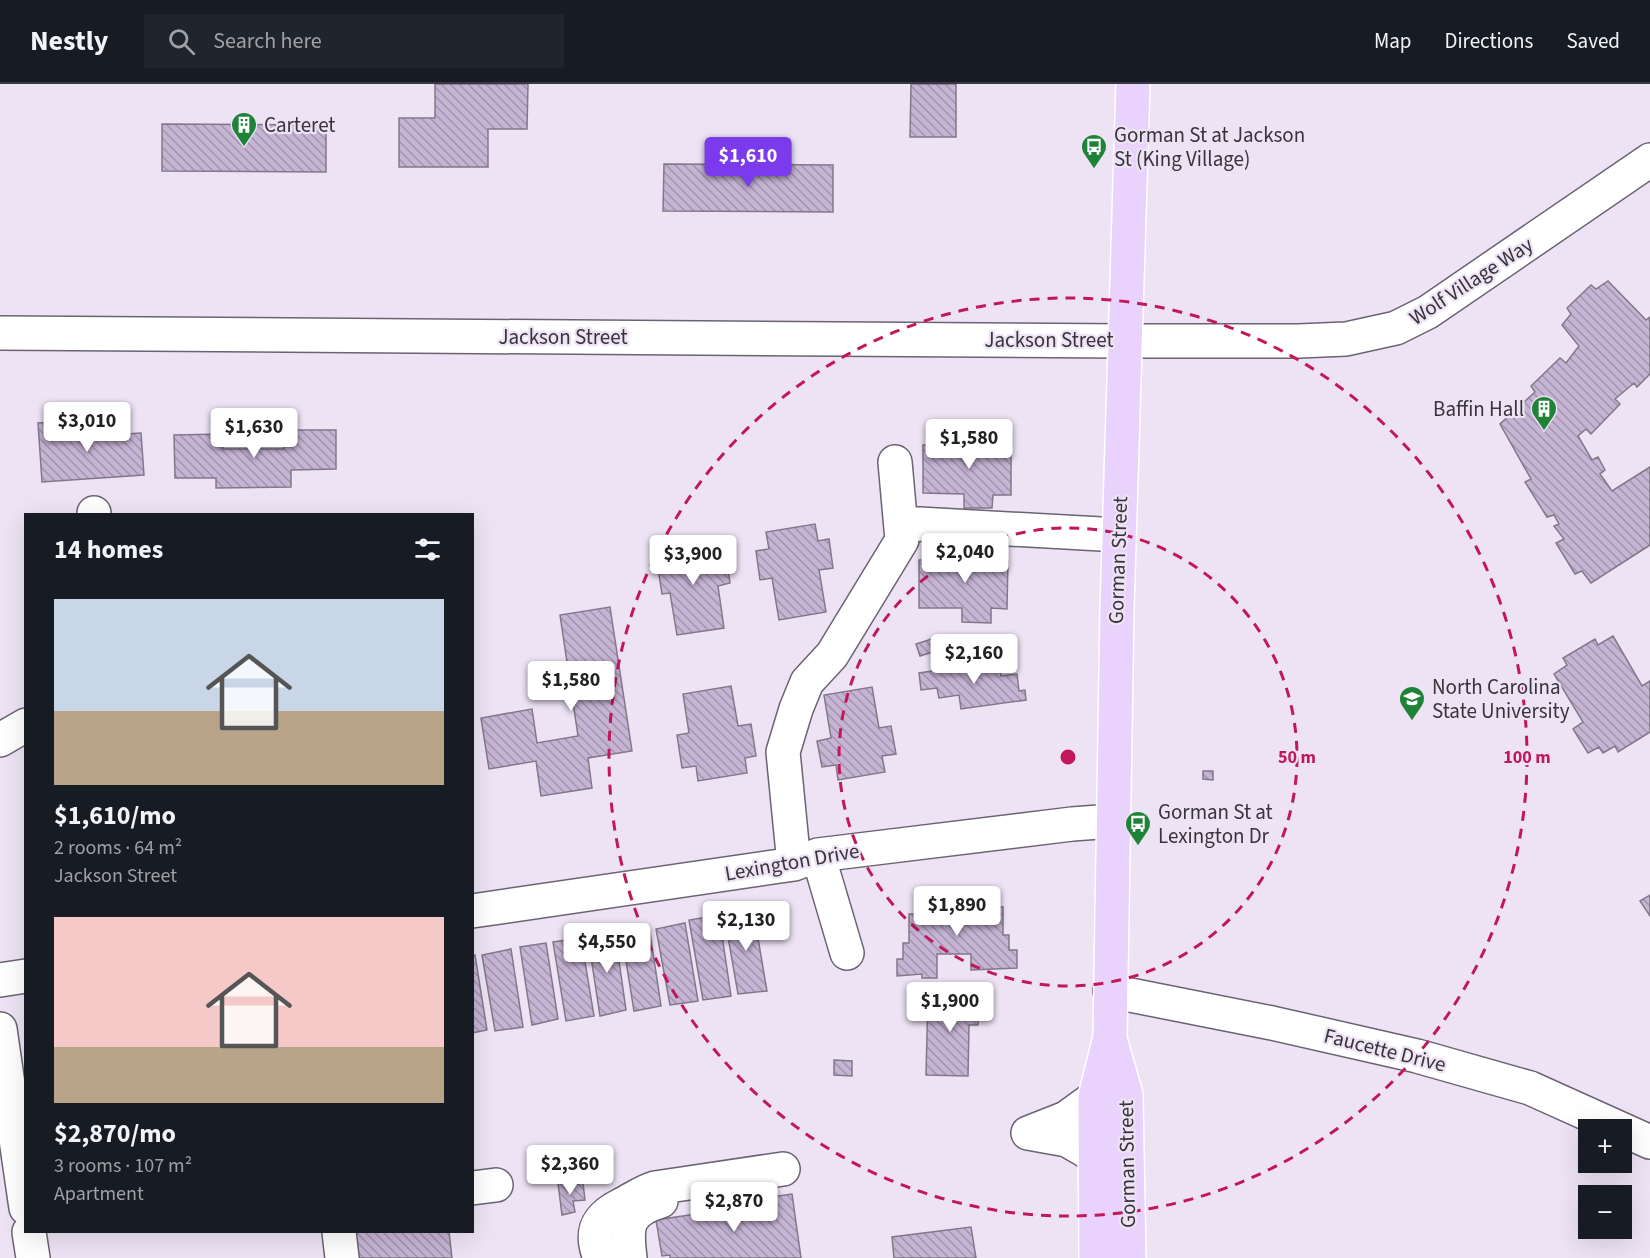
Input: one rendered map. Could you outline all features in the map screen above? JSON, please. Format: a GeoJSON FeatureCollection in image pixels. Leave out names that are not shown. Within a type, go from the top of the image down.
{"type":"FeatureCollection","features":[{"type":"Feature","properties":{"kind":"main road","name":"Gorman Street"},"geometry":{"type":"LineString","coordinates":[[1096,1258],[1095,1098],[1110,1037],[1119,535],[1133,84]]}},
{"type":"Feature","properties":{"kind":"main road","name":"Gorman Street"},"geometry":{"type":"LineString","coordinates":[[1110,1037],[1126,1095],[1129,1258]]}},
{"type":"Feature","properties":{"kind":"street","name":"Wolf Village Way"},"geometry":{"type":"LineString","coordinates":[[1125,341],[1335,340],[1396,328],[1428,312],[1650,160]]}},
{"type":"Feature","properties":{"kind":"street","name":"Jackson Street"},"geometry":{"type":"LineString","coordinates":[[0,333],[1125,341]]}},
{"type":"Feature","properties":{"kind":"street"},"geometry":{"type":"LineString","coordinates":[[847,953],[806,860],[783,752],[807,682],[832,655],[902,540],[895,462]]}},
{"type":"Feature","properties":{"kind":"street"},"geometry":{"type":"LineString","coordinates":[[901,523],[1119,535]]}},
{"type":"Feature","properties":{"kind":"street"},"geometry":{"type":"LineString","coordinates":[[0,740],[24,726]]}},
{"type":"Feature","properties":{"kind":"street","name":"Lexington Drive"},"geometry":{"type":"LineString","coordinates":[[474,911],[806,860],[1072,824],[1113,821]]}},
{"type":"Feature","properties":{"kind":"street"},"geometry":{"type":"LineString","coordinates":[[0,980],[24,976]]}},
{"type":"Feature","properties":{"kind":"street","name":"Faucette Drive"},"geometry":{"type":"LineString","coordinates":[[1110,991],[1272,1023],[1428,1059],[1530,1088],[1650,1142]]}},
{"type":"Feature","properties":{"kind":"street"},"geometry":{"type":"LineString","coordinates":[[0,1029],[24,1194]]}},
{"type":"Feature","properties":{"kind":"street"},"geometry":{"type":"LineString","coordinates":[[1095,1098],[1066,1118],[1028,1133],[1067,1140],[1096,1157]]}},
{"type":"Feature","properties":{"kind":"street"},"geometry":{"type":"LineString","coordinates":[[600,1258],[596,1242],[597,1226],[611,1209],[638,1194],[655,1188],[783,1169],[742,1189],[660,1201],[645,1206],[632,1216],[628,1226],[630,1258]]}},
{"type":"Feature","properties":{"kind":"street"},"geometry":{"type":"LineString","coordinates":[[29,1233],[33,1258]]}},
{"type":"Feature","properties":{"kind":"street"},"geometry":{"type":"LineString","coordinates":[[339,1233],[342,1258]]}},
{"type":"Feature","properties":{"kind":"building"},"geometry":{"type":"Polygon","coordinates":[[[435,84],[528,84],[527,129],[488,129],[488,167],[399,167],[399,118],[435,118],[435,84]]]}},
{"type":"Feature","properties":{"kind":"building"},"geometry":{"type":"Polygon","coordinates":[[[911,84],[956,84],[956,137],[910,137],[911,84]]]}},
{"type":"Feature","properties":{"kind":"building","name":"Carteret"},"geometry":{"type":"Polygon","coordinates":[[[162,124],[326,125],[326,172],[162,171],[162,124]]]}},
{"type":"Feature","properties":{"kind":"building"},"geometry":{"type":"Polygon","coordinates":[[[664,164],[833,165],[833,212],[663,211],[664,164]]]}},
{"type":"Feature","properties":{"kind":"building","name":"Baffin Hall"},"geometry":{"type":"Polygon","coordinates":[[[1608,281],[1646,320],[1650,317],[1650,374],[1637,387],[1634,383],[1615,399],[1620,404],[1591,434],[1586,429],[1578,436],[1592,460],[1598,457],[1605,470],[1600,474],[1612,491],[1650,467],[1650,545],[1591,583],[1582,571],[1575,574],[1556,543],[1564,539],[1554,526],[1559,524],[1554,515],[1547,517],[1525,482],[1531,479],[1500,424],[1535,392],[1531,386],[1560,358],[1566,363],[1579,346],[1562,325],[1571,314],[1567,308],[1591,285],[1596,289],[1608,281]]]}},
{"type":"Feature","properties":{"kind":"building"},"geometry":{"type":"Polygon","coordinates":[[[89,420],[91,436],[141,433],[144,475],[42,482],[38,423],[89,420]]]}},
{"type":"Feature","properties":{"kind":"building"},"geometry":{"type":"Polygon","coordinates":[[[284,430],[336,430],[336,469],[291,470],[291,487],[216,488],[216,478],[175,478],[174,435],[223,434],[223,449],[284,449],[284,430]]]}},
{"type":"Feature","properties":{"kind":"building"},"geometry":{"type":"Polygon","coordinates":[[[963,433],[995,433],[995,448],[1011,449],[1011,495],[993,495],[992,508],[964,508],[964,494],[923,493],[923,445],[963,446],[963,433]]]}},
{"type":"Feature","properties":{"kind":"building"},"geometry":{"type":"Polygon","coordinates":[[[815,524],[818,541],[829,539],[833,568],[819,570],[826,612],[779,620],[772,578],[760,580],[756,551],[769,549],[766,532],[815,524]]]}},
{"type":"Feature","properties":{"kind":"building"},"geometry":{"type":"Polygon","coordinates":[[[711,541],[713,559],[726,557],[730,583],[718,586],[724,628],[677,635],[670,593],[662,594],[655,549],[711,541]]]}},
{"type":"Feature","properties":{"kind":"building"},"geometry":{"type":"Polygon","coordinates":[[[963,546],[991,546],[991,561],[1008,561],[1007,609],[991,608],[991,623],[962,622],[962,608],[919,608],[919,560],[962,560],[963,546]]]}},
{"type":"Feature","properties":{"kind":"building"},"geometry":{"type":"Polygon","coordinates":[[[610,607],[632,751],[588,758],[592,788],[541,796],[536,761],[489,769],[481,718],[532,709],[537,743],[578,736],[560,615],[610,607]]]}},
{"type":"Feature","properties":{"kind":"building"},"geometry":{"type":"Polygon","coordinates":[[[1613,636],[1642,686],[1650,681],[1650,732],[1618,752],[1615,746],[1603,753],[1599,747],[1588,753],[1573,729],[1583,722],[1554,674],[1567,665],[1563,658],[1595,639],[1598,645],[1613,636]]]}},
{"type":"Feature","properties":{"kind":"building"},"geometry":{"type":"Polygon","coordinates":[[[932,639],[936,651],[920,656],[916,644],[932,639]]]}},
{"type":"Feature","properties":{"kind":"building"},"geometry":{"type":"Polygon","coordinates":[[[989,663],[990,666],[1000,665],[1001,676],[1017,674],[1019,691],[1025,690],[1026,700],[961,709],[959,695],[939,698],[937,688],[921,690],[919,673],[989,663]]]}},
{"type":"Feature","properties":{"kind":"building"},"geometry":{"type":"Polygon","coordinates":[[[731,686],[738,726],[751,724],[756,756],[745,758],[747,773],[698,781],[696,766],[682,768],[677,735],[689,733],[683,694],[731,686]]]}},
{"type":"Feature","properties":{"kind":"building"},"geometry":{"type":"Polygon","coordinates":[[[872,687],[879,728],[891,726],[896,754],[882,756],[885,772],[838,780],[836,765],[822,767],[817,741],[831,738],[824,695],[872,687]]]}},
{"type":"Feature","properties":{"kind":"building"},"geometry":{"type":"Polygon","coordinates":[[[1203,771],[1213,771],[1213,780],[1203,779],[1203,771]]]}},
{"type":"Feature","properties":{"kind":"building"},"geometry":{"type":"Polygon","coordinates":[[[955,892],[973,892],[973,904],[1003,907],[1003,935],[1009,935],[1009,950],[1017,950],[1017,968],[971,970],[971,954],[937,954],[937,978],[922,978],[922,974],[897,976],[897,959],[903,959],[903,943],[909,943],[909,914],[918,914],[918,910],[935,910],[935,902],[955,902],[955,892]]]}},
{"type":"Feature","properties":{"kind":"building"},"geometry":{"type":"Polygon","coordinates":[[[1650,895],[1650,916],[1640,901],[1650,895]]]}},
{"type":"Feature","properties":{"kind":"building"},"geometry":{"type":"Polygon","coordinates":[[[753,909],[767,991],[738,994],[724,914],[753,909]]]}},
{"type":"Feature","properties":{"kind":"building"},"geometry":{"type":"Polygon","coordinates":[[[719,915],[731,996],[703,1000],[689,920],[719,915]]]}},
{"type":"Feature","properties":{"kind":"building"},"geometry":{"type":"Polygon","coordinates":[[[685,923],[698,1001],[670,1005],[656,929],[685,923]]]}},
{"type":"Feature","properties":{"kind":"building"},"geometry":{"type":"Polygon","coordinates":[[[649,926],[661,1006],[634,1011],[621,930],[649,926]]]}},
{"type":"Feature","properties":{"kind":"building"},"geometry":{"type":"Polygon","coordinates":[[[615,933],[626,1010],[600,1016],[588,937],[615,933]]]}},
{"type":"Feature","properties":{"kind":"building"},"geometry":{"type":"Polygon","coordinates":[[[581,938],[594,1016],[566,1021],[553,942],[581,938]]]}},
{"type":"Feature","properties":{"kind":"building"},"geometry":{"type":"Polygon","coordinates":[[[546,943],[558,1019],[532,1025],[520,947],[546,943]]]}},
{"type":"Feature","properties":{"kind":"building"},"geometry":{"type":"Polygon","coordinates":[[[511,949],[523,1027],[495,1031],[482,955],[511,949]]]}},
{"type":"Feature","properties":{"kind":"building"},"geometry":{"type":"Polygon","coordinates":[[[474,955],[487,1030],[474,1033],[474,955]]]}},
{"type":"Feature","properties":{"kind":"building"},"geometry":{"type":"Polygon","coordinates":[[[928,994],[979,995],[978,1025],[969,1025],[968,1076],[926,1075],[928,994]]]}},
{"type":"Feature","properties":{"kind":"building"},"geometry":{"type":"Polygon","coordinates":[[[834,1060],[852,1061],[852,1076],[834,1075],[834,1060]]]}},
{"type":"Feature","properties":{"kind":"building"},"geometry":{"type":"Polygon","coordinates":[[[567,1181],[568,1186],[583,1183],[585,1200],[573,1201],[575,1212],[562,1215],[558,1183],[567,1181]]]}},
{"type":"Feature","properties":{"kind":"building"},"geometry":{"type":"Polygon","coordinates":[[[792,1194],[801,1258],[670,1258],[670,1255],[662,1256],[656,1220],[764,1204],[763,1198],[792,1194]]]}},
{"type":"Feature","properties":{"kind":"building"},"geometry":{"type":"Polygon","coordinates":[[[971,1227],[976,1258],[894,1258],[892,1237],[971,1227]]]}},
{"type":"Feature","properties":{"kind":"building"},"geometry":{"type":"Polygon","coordinates":[[[354,1233],[449,1233],[452,1258],[358,1258],[354,1233]]]}},
{"type":"Feature","properties":{"kind":"place","name":"Carteret"},"geometry":{"type":"Point","coordinates":[244,148]}},
{"type":"Feature","properties":{"kind":"place","name":"Gorman St at Jackson St (King Village)"},"geometry":{"type":"Point","coordinates":[1094,170]}},
{"type":"Feature","properties":{"kind":"place","name":"Baffin Hall"},"geometry":{"type":"Point","coordinates":[1544,432]}},
{"type":"Feature","properties":{"kind":"place","name":"North Carolina State University"},"geometry":{"type":"Point","coordinates":[1412,722]}},
{"type":"Feature","properties":{"kind":"place","name":"Gorman St at Lexington Dr"},"geometry":{"type":"Point","coordinates":[1138,847]}}]}
